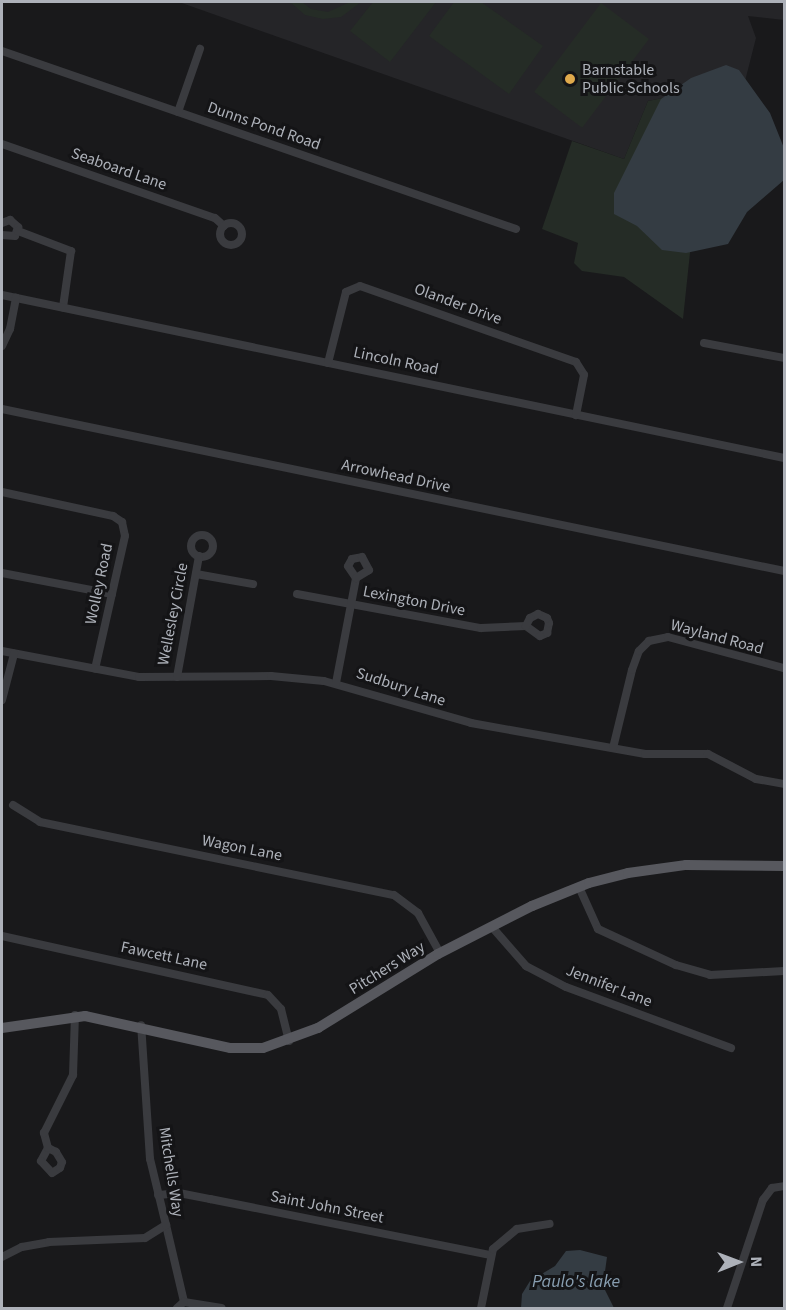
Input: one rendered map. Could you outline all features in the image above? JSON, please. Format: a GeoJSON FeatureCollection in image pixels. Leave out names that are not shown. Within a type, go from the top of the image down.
{"type":"FeatureCollection","features":[{"type":"Feature","properties":{"kind":"main road","name":"Pitchers Way"},"geometry":{"type":"LineString","coordinates":[[2,1028],[75,1016],[141,1025],[237,1049],[259,1049],[289,1041],[327,1023],[440,953],[579,887],[660,867],[784,866]]}},
{"type":"Feature","properties":{"kind":"street"},"geometry":{"type":"LineString","coordinates":[[178,112],[200,49]]}},
{"type":"Feature","properties":{"kind":"street","name":"Dunns Pond Road"},"geometry":{"type":"LineString","coordinates":[[2,51],[516,229]]}},
{"type":"Feature","properties":{"kind":"street","name":"Seaboard Lane"},"geometry":{"type":"LineString","coordinates":[[2,144],[215,218],[224,226]]}},
{"type":"Feature","properties":{"kind":"street"},"geometry":{"type":"LineString","coordinates":[[2,223],[12,220],[18,231],[71,250],[63,307]]}},
{"type":"Feature","properties":{"kind":"street"},"geometry":{"type":"LineString","coordinates":[[2,235],[9,238],[18,231]]}},
{"type":"Feature","properties":{"kind":"street","name":"Olander Drive"},"geometry":{"type":"LineString","coordinates":[[328,363],[346,292],[360,286],[576,362],[584,375],[576,415]]}},
{"type":"Feature","properties":{"kind":"street","name":"Lincoln Road"},"geometry":{"type":"LineString","coordinates":[[2,295],[784,458]]}},
{"type":"Feature","properties":{"kind":"street"},"geometry":{"type":"LineString","coordinates":[[2,346],[10,330],[15,298]]}},
{"type":"Feature","properties":{"kind":"street"},"geometry":{"type":"LineString","coordinates":[[704,343],[784,358]]}},
{"type":"Feature","properties":{"kind":"street","name":"Arrowhead Drive"},"geometry":{"type":"LineString","coordinates":[[2,409],[784,571]]}},
{"type":"Feature","properties":{"kind":"street","name":"Wolley Road"},"geometry":{"type":"LineString","coordinates":[[2,492],[120,519],[125,536],[95,669]]}},
{"type":"Feature","properties":{"kind":"street","name":"Wellesley Circle"},"geometry":{"type":"LineString","coordinates":[[177,677],[199,556]]}},
{"type":"Feature","properties":{"kind":"street"},"geometry":{"type":"LineString","coordinates":[[2,573],[112,594]]}},
{"type":"Feature","properties":{"kind":"street"},"geometry":{"type":"LineString","coordinates":[[196,574],[254,584]]}},
{"type":"Feature","properties":{"kind":"street"},"geometry":{"type":"LineString","coordinates":[[336,683],[356,578]]}},
{"type":"Feature","properties":{"kind":"street","name":"Lexington Drive"},"geometry":{"type":"LineString","coordinates":[[297,594],[481,628],[526,626]]}},
{"type":"Feature","properties":{"kind":"street","name":"Wayland Road"},"geometry":{"type":"LineString","coordinates":[[613,748],[632,670],[639,651],[649,641],[668,637],[784,668]]}},
{"type":"Feature","properties":{"kind":"street","name":"Sudbury Lane"},"geometry":{"type":"LineString","coordinates":[[2,651],[95,669],[177,677],[281,677],[336,683],[458,720],[645,754],[708,754],[756,779],[784,784]]}},
{"type":"Feature","properties":{"kind":"street"},"geometry":{"type":"LineString","coordinates":[[2,700],[14,654]]}},
{"type":"Feature","properties":{"kind":"street","name":"Wagon Lane"},"geometry":{"type":"LineString","coordinates":[[13,805],[40,822],[394,895],[418,913],[440,953]]}},
{"type":"Feature","properties":{"kind":"street"},"geometry":{"type":"LineString","coordinates":[[579,887],[598,929],[666,961],[702,974],[784,971]]}},
{"type":"Feature","properties":{"kind":"street","name":"Jennifer Lane"},"geometry":{"type":"LineString","coordinates":[[492,927],[526,966],[556,982],[731,1048]]}},
{"type":"Feature","properties":{"kind":"street","name":"Fawcett Lane"},"geometry":{"type":"LineString","coordinates":[[2,936],[268,995],[281,1009],[289,1041]]}},
{"type":"Feature","properties":{"kind":"street"},"geometry":{"type":"LineString","coordinates":[[48,1148],[44,1133],[73,1075],[75,1016]]}},
{"type":"Feature","properties":{"kind":"street","name":"Mitchells Way"},"geometry":{"type":"LineString","coordinates":[[2,1257],[22,1247],[49,1242],[145,1238],[166,1225],[150,1159],[141,1025]]}},
{"type":"Feature","properties":{"kind":"street"},"geometry":{"type":"LineString","coordinates":[[727,1308],[763,1200],[772,1188],[784,1185]]}},
{"type":"Feature","properties":{"kind":"street","name":"Saint John Street"},"geometry":{"type":"LineString","coordinates":[[158,1195],[179,1193],[210,1198],[489,1255]]}},
{"type":"Feature","properties":{"kind":"street"},"geometry":{"type":"LineString","coordinates":[[481,1308],[489,1255],[517,1229],[550,1224]]}},
{"type":"Feature","properties":{"kind":"street"},"geometry":{"type":"LineString","coordinates":[[166,1225],[181,1305],[222,1308]]}},
{"type":"Feature","properties":{"kind":"shaded area","name":"Barnstable Public Schools"},"geometry":{"type":"Polygon","coordinates":[[[179,2],[784,2],[784,20],[748,16],[756,38],[745,81],[648,101],[624,159],[179,2]]]}},
{"type":"Feature","properties":{"kind":"shaded area"},"geometry":{"type":"Polygon","coordinates":[[[290,2],[302,2],[311,9],[328,12],[350,2],[361,2],[341,17],[323,19],[305,15],[290,2]]]}},
{"type":"Feature","properties":{"kind":"shaded area"},"geometry":{"type":"Polygon","coordinates":[[[373,2],[436,2],[390,62],[350,31],[373,2]]]}},
{"type":"Feature","properties":{"kind":"shaded area"},"geometry":{"type":"Polygon","coordinates":[[[454,2],[481,2],[543,46],[509,94],[429,36],[454,2]]]}},
{"type":"Feature","properties":{"kind":"shaded area"},"geometry":{"type":"Polygon","coordinates":[[[601,3],[649,39],[582,128],[534,92],[601,3]]]}},
{"type":"Feature","properties":{"kind":"shaded area"},"geometry":{"type":"Polygon","coordinates":[[[745,81],[692,234],[683,319],[624,277],[582,271],[574,263],[578,243],[542,229],[572,141],[624,159],[648,101],[745,81]]]}},
{"type":"Feature","properties":{"kind":"water"},"geometry":{"type":"Polygon","coordinates":[[[726,65],[739,70],[770,113],[784,148],[784,180],[747,212],[728,244],[686,253],[662,250],[637,226],[614,214],[614,193],[661,99],[691,78],[726,65]]]}},
{"type":"Feature","properties":{"kind":"water","name":"Paulo's lake"},"geometry":{"type":"Polygon","coordinates":[[[580,1250],[607,1257],[603,1286],[614,1308],[521,1308],[522,1294],[530,1281],[555,1266],[566,1251],[580,1250]]]}},
{"type":"Feature","properties":{"kind":"place","name":"Barnstable Public Schools"},"geometry":{"type":"Point","coordinates":[570,79]}}]}
